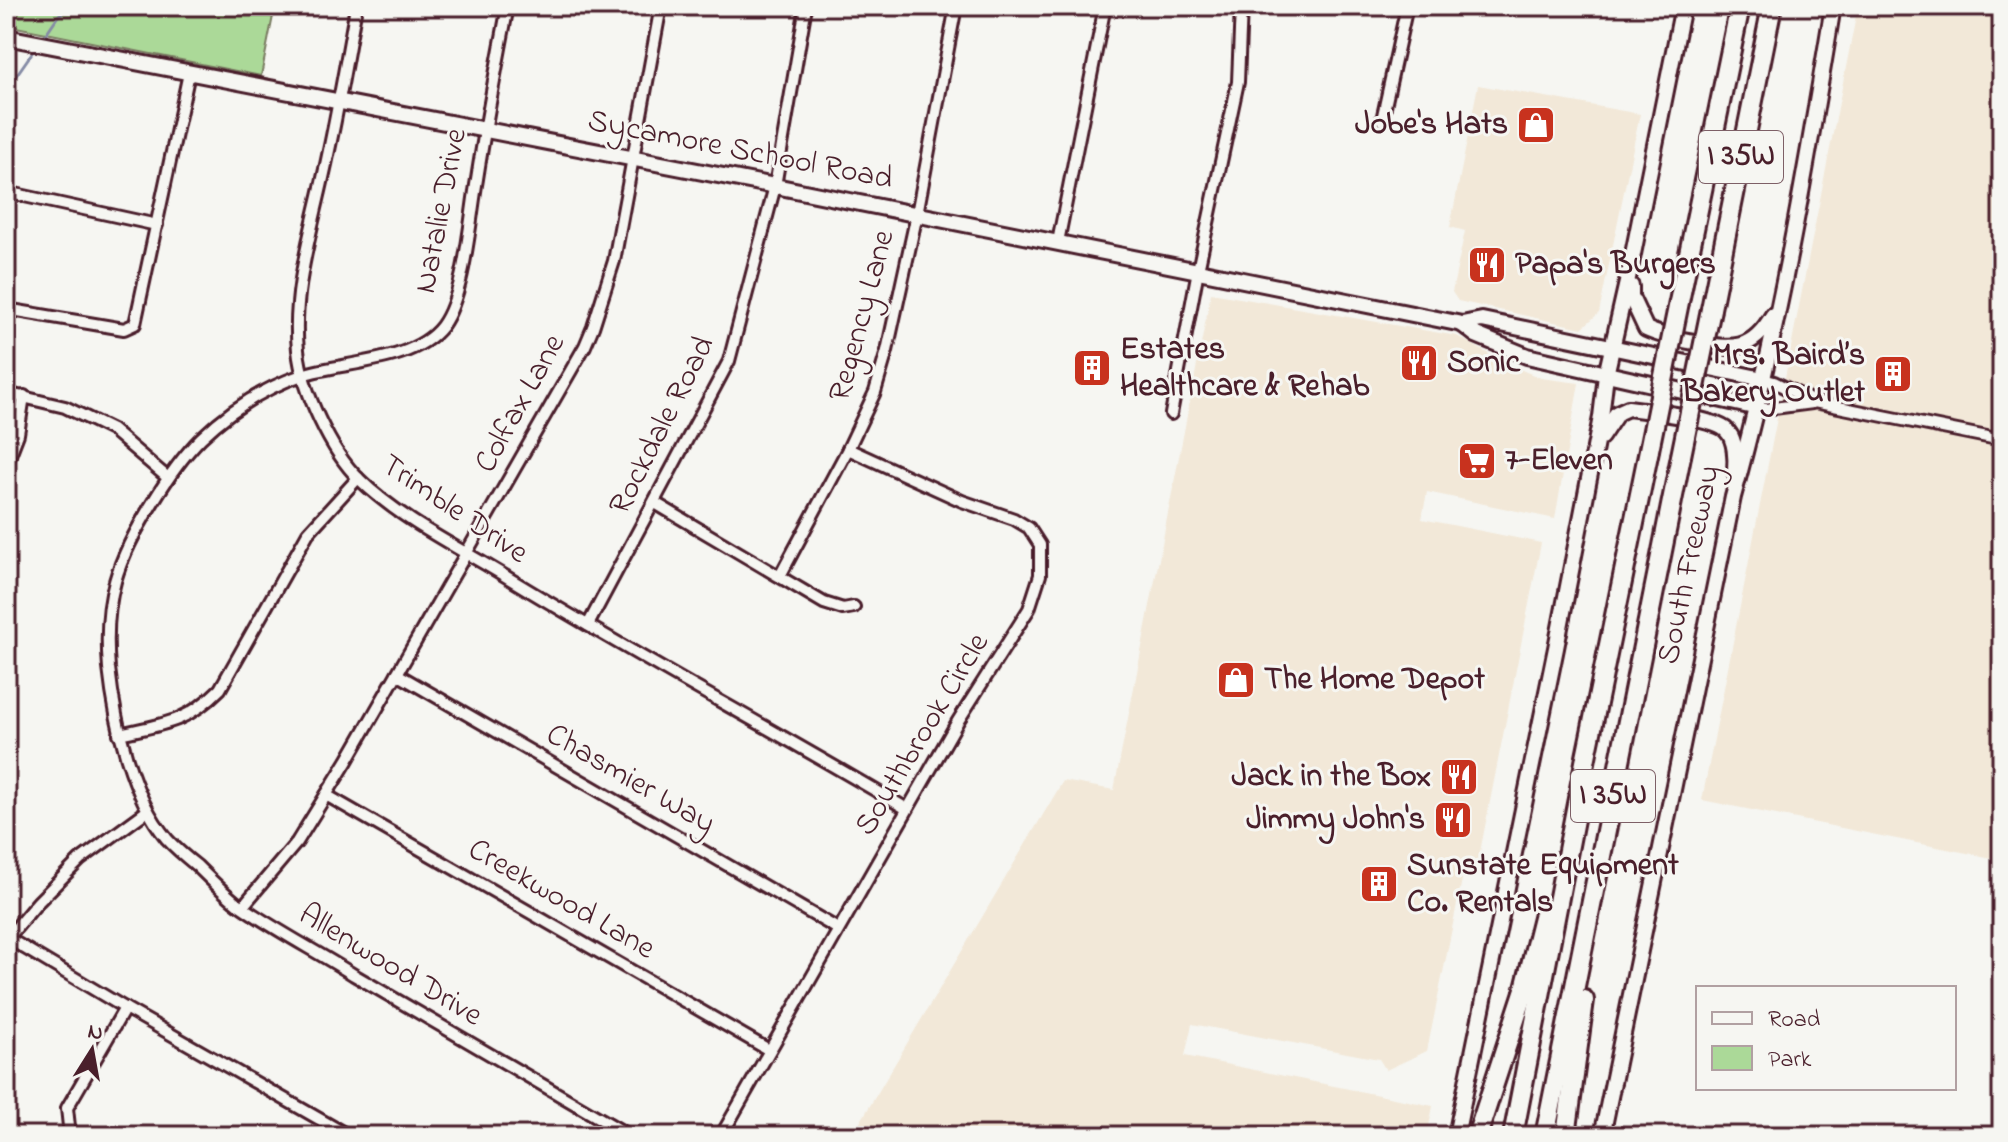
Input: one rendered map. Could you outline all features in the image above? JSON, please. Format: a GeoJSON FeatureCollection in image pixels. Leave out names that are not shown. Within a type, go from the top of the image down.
{"type":"FeatureCollection","features":[{"type":"Feature","properties":{"kind":"highway"},"geometry":{"type":"LineString","coordinates":[[1724,88],[1715,72],[1728,6]]}},
{"type":"Feature","properties":{"kind":"highway","name":"South Freeway"},"geometry":{"type":"LineString","coordinates":[[1513,1136],[1586,757],[1740,6]]}},
{"type":"Feature","properties":{"kind":"highway","name":"South Freeway"},"geometry":{"type":"LineString","coordinates":[[1545,1136],[1772,6]]}},
{"type":"Feature","properties":{"kind":"highway"},"geometry":{"type":"LineString","coordinates":[[1477,1136],[1531,967],[1572,779],[1586,757]]}},
{"type":"Feature","properties":{"kind":"highway"},"geometry":{"type":"LineString","coordinates":[[1566,1136],[1574,1061],[1596,923],[1595,886]]}},
{"type":"Feature","properties":{"kind":"main road"},"geometry":{"type":"LineString","coordinates":[[1456,1136],[1596,444],[1606,375],[1683,6]]}},
{"type":"Feature","properties":{"kind":"main road","name":"South Freeway"},"geometry":{"type":"LineString","coordinates":[[1602,1136],[1733,497],[1758,408],[1782,298],[1833,6]]}},
{"type":"Feature","properties":{"kind":"main road","name":"Sycamore School Road"},"geometry":{"type":"LineString","coordinates":[[6,37],[775,186],[1462,324],[1482,320],[1763,379]]}},
{"type":"Feature","properties":{"kind":"main road"},"geometry":{"type":"LineString","coordinates":[[1630,269],[1631,297],[1646,329],[1729,349],[1746,344],[1763,333],[1782,298]]}},
{"type":"Feature","properties":{"kind":"main road","name":"Sycamore School Road"},"geometry":{"type":"LineString","coordinates":[[1462,324],[1476,335],[1527,356],[1758,408]]}},
{"type":"Feature","properties":{"kind":"main road"},"geometry":{"type":"LineString","coordinates":[[1596,444],[1617,413],[1628,408],[1725,427],[1731,436],[1736,461],[1733,497]]}},
{"type":"Feature","properties":{"kind":"street","name":"Trimble Drive"},"geometry":{"type":"LineString","coordinates":[[356,6],[340,103],[299,301],[298,351],[302,375],[325,429],[358,478],[388,504],[467,553],[907,809]]}},
{"type":"Feature","properties":{"kind":"street","name":"Natalie Drive"},"geometry":{"type":"LineString","coordinates":[[147,811],[119,734],[113,706],[107,643],[111,594],[119,561],[168,478],[203,436],[240,406],[276,385],[302,375],[414,348],[433,337],[445,321],[461,272],[508,6]]}},
{"type":"Feature","properties":{"kind":"street","name":"Colfax Lane"},"geometry":{"type":"LineString","coordinates":[[243,906],[297,842],[326,795],[467,553],[593,327],[614,261],[661,6]]}},
{"type":"Feature","properties":{"kind":"street","name":"Rockdale Road"},"geometry":{"type":"LineString","coordinates":[[588,625],[729,361],[775,186],[806,6]]}},
{"type":"Feature","properties":{"kind":"street","name":"Regency Lane"},"geometry":{"type":"LineString","coordinates":[[780,576],[866,413],[879,378],[917,214],[956,6]]}},
{"type":"Feature","properties":{"kind":"street"},"geometry":{"type":"LineString","coordinates":[[1058,242],[1105,6]]}},
{"type":"Feature","properties":{"kind":"street"},"geometry":{"type":"LineString","coordinates":[[1171,414],[1238,82],[1241,6]]}},
{"type":"Feature","properties":{"kind":"street"},"geometry":{"type":"LineString","coordinates":[[1382,120],[1407,6]]}},
{"type":"Feature","properties":{"kind":"street"},"geometry":{"type":"LineString","coordinates":[[6,309],[124,329],[135,324],[189,73]]}},
{"type":"Feature","properties":{"kind":"street"},"geometry":{"type":"LineString","coordinates":[[6,192],[157,225]]}},
{"type":"Feature","properties":{"kind":"street","name":"Sycamore School Road"},"geometry":{"type":"LineString","coordinates":[[1763,379],[1814,402],[2002,440]]}},
{"type":"Feature","properties":{"kind":"street"},"geometry":{"type":"LineString","coordinates":[[6,393],[65,407],[112,430],[168,478]]}},
{"type":"Feature","properties":{"kind":"street"},"geometry":{"type":"LineString","coordinates":[[6,465],[18,434],[24,396]]}},
{"type":"Feature","properties":{"kind":"street","name":"Sycamore School Road"},"geometry":{"type":"LineString","coordinates":[[1758,408],[1814,402]]}},
{"type":"Feature","properties":{"kind":"street","name":"Southbrook Circle"},"geometry":{"type":"LineString","coordinates":[[721,1136],[958,721],[1029,609],[1040,575],[1040,545],[1029,528],[848,449]]}},
{"type":"Feature","properties":{"kind":"street"},"geometry":{"type":"LineString","coordinates":[[119,734],[185,717],[200,709],[220,689],[308,533],[358,478]]}},
{"type":"Feature","properties":{"kind":"street"},"geometry":{"type":"LineString","coordinates":[[655,503],[824,603],[843,609],[854,607]]}},
{"type":"Feature","properties":{"kind":"street","name":"Chasmier Way"},"geometry":{"type":"LineString","coordinates":[[397,674],[838,929]]}},
{"type":"Feature","properties":{"kind":"street","name":"Creekwood Lane"},"geometry":{"type":"LineString","coordinates":[[326,795],[769,1050]]}},
{"type":"Feature","properties":{"kind":"street"},"geometry":{"type":"LineString","coordinates":[[147,811],[80,860],[7,938],[349,1136]]}},
{"type":"Feature","properties":{"kind":"street","name":"Allenwood Drive"},"geometry":{"type":"LineString","coordinates":[[147,811],[168,841],[243,906],[500,1062],[630,1136]]}},
{"type":"Feature","properties":{"kind":"street"},"geometry":{"type":"LineString","coordinates":[[70,1136],[67,1108],[125,1008]]}},
{"type":"Feature","properties":{"kind":"shaded area"},"geometry":{"type":"Polygon","coordinates":[[[1858,6],[2002,6],[2002,860],[1702,800],[1858,6]]]}},
{"type":"Feature","properties":{"kind":"shaded area"},"geometry":{"type":"Polygon","coordinates":[[[1478,85],[1640,114],[1599,313],[1582,328],[1458,301],[1452,292],[1465,231],[1450,227],[1478,85]]]}},
{"type":"Feature","properties":{"kind":"shaded area"},"geometry":{"type":"Polygon","coordinates":[[[1211,293],[1457,336],[1505,363],[1541,378],[1579,383],[1555,519],[1427,492],[1422,519],[1541,543],[1478,862],[1466,860],[1427,1051],[1386,1070],[1379,1059],[1192,1024],[1185,1056],[1433,1106],[1427,1136],[852,1136],[1063,781],[1114,790],[1211,293]]]}},
{"type":"Feature","properties":{"kind":"green space"},"geometry":{"type":"Polygon","coordinates":[[[6,6],[275,6],[261,76],[6,25],[6,6]]]}},
{"type":"Feature","properties":{"kind":"waterway"},"geometry":{"type":"LineString","coordinates":[[43,38],[58,16],[70,6]]}},
{"type":"Feature","properties":{"kind":"waterway"},"geometry":{"type":"LineString","coordinates":[[6,90],[36,47]]}},
{"type":"Feature","properties":{"kind":"place","name":"Jobe's Hats"},"geometry":{"type":"Point","coordinates":[1536,125]}},
{"type":"Feature","properties":{"kind":"place","name":"Papa's Burgers"},"geometry":{"type":"Point","coordinates":[1487,265]}},
{"type":"Feature","properties":{"kind":"place","name":"Sonic"},"geometry":{"type":"Point","coordinates":[1419,363]}},
{"type":"Feature","properties":{"kind":"place","name":"Estates Healthcare & Rehab"},"geometry":{"type":"Point","coordinates":[1092,368]}},
{"type":"Feature","properties":{"kind":"place","name":"Mrs. Baird’s Bakery Outlet"},"geometry":{"type":"Point","coordinates":[1893,374]}},
{"type":"Feature","properties":{"kind":"place","name":"7-Eleven"},"geometry":{"type":"Point","coordinates":[1477,461]}},
{"type":"Feature","properties":{"kind":"place","name":"The Home Depot"},"geometry":{"type":"Point","coordinates":[1236,680]}},
{"type":"Feature","properties":{"kind":"place","name":"Jack in the Box"},"geometry":{"type":"Point","coordinates":[1459,777]}},
{"type":"Feature","properties":{"kind":"place","name":"Jimmy John's"},"geometry":{"type":"Point","coordinates":[1453,820]}},
{"type":"Feature","properties":{"kind":"place","name":"Sunstate Equipment Co. Rentals"},"geometry":{"type":"Point","coordinates":[1379,884]}}]}
